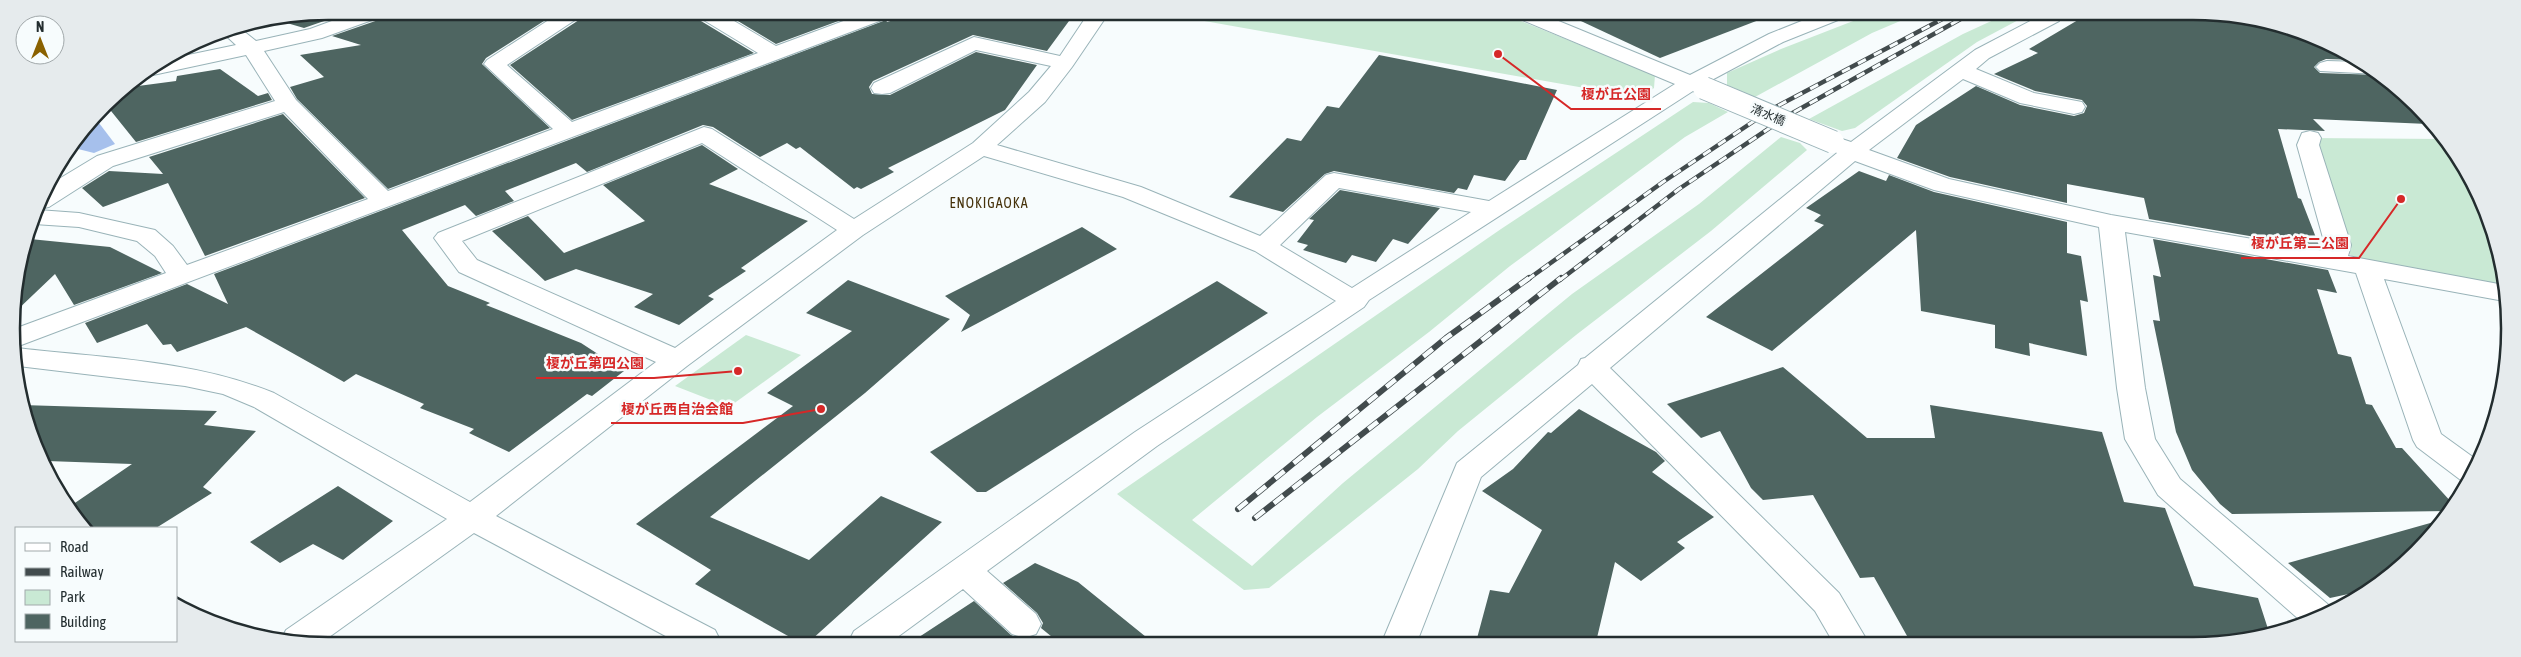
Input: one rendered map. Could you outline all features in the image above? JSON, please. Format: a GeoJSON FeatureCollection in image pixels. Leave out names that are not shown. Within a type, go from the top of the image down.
{"type":"FeatureCollection","features":[{"type":"Feature","properties":{"kind":"street"},"geometry":{"type":"LineString","coordinates":[[166,66],[315,34],[354,20]]}},
{"type":"Feature","properties":{"kind":"street"},"geometry":{"type":"LineString","coordinates":[[562,20],[494,64],[569,132]]}},
{"type":"Feature","properties":{"kind":"street"},"geometry":{"type":"LineString","coordinates":[[717,20],[772,53]]}},
{"type":"Feature","properties":{"kind":"street"},"geometry":{"type":"LineString","coordinates":[[20,336],[384,202],[772,53],[864,20]]}},
{"type":"Feature","properties":{"kind":"street"},"geometry":{"type":"LineString","coordinates":[[304,636],[472,518],[676,360],[854,230],[981,148],[1037,97],[1065,63],[1094,20]]}},
{"type":"Feature","properties":{"kind":"street","name":"清水橋"},"geometry":{"type":"LineString","coordinates":[[1539,20],[1842,147],[1942,185],[2111,222],[2334,260],[2367,268],[2498,292]]}},
{"type":"Feature","properties":{"kind":"street"},"geometry":{"type":"LineString","coordinates":[[872,637],[1146,439],[1355,301],[1360,294],[1493,209],[1776,38],[1821,20]]}},
{"type":"Feature","properties":{"kind":"street"},"geometry":{"type":"LineString","coordinates":[[1401,637],[1468,471],[1842,147],[1982,54],[2046,20]]}},
{"type":"Feature","properties":{"kind":"street"},"geometry":{"type":"LineString","coordinates":[[235,34],[252,48],[288,104],[384,202]]}},
{"type":"Feature","properties":{"kind":"street"},"geometry":{"type":"LineString","coordinates":[[882,88],[974,43],[1065,63]]}},
{"type":"Feature","properties":{"kind":"street"},"geometry":{"type":"LineString","coordinates":[[2327,67],[2358,68]]}},
{"type":"Feature","properties":{"kind":"street"},"geometry":{"type":"LineString","coordinates":[[1960,70],[2028,98],[2074,107]]}},
{"type":"Feature","properties":{"kind":"street"},"geometry":{"type":"LineString","coordinates":[[51,195],[105,161],[288,104]]}},
{"type":"Feature","properties":{"kind":"street"},"geometry":{"type":"LineString","coordinates":[[676,360],[468,266],[447,238],[704,134],[854,230]]}},
{"type":"Feature","properties":{"kind":"street"},"geometry":{"type":"LineString","coordinates":[[2310,138],[2308,145],[2338,245],[2334,260]]}},
{"type":"Feature","properties":{"kind":"street"},"geometry":{"type":"LineString","coordinates":[[981,148],[1132,192],[1264,246],[1355,301]]}},
{"type":"Feature","properties":{"kind":"street"},"geometry":{"type":"LineString","coordinates":[[1264,246],[1334,180],[1493,209]]}},
{"type":"Feature","properties":{"kind":"street"},"geometry":{"type":"LineString","coordinates":[[40,217],[79,220],[146,234],[164,251],[181,276]]}},
{"type":"Feature","properties":{"kind":"street"},"geometry":{"type":"LineString","coordinates":[[2111,222],[2131,388],[2140,439],[2169,487],[2313,613]]}},
{"type":"Feature","properties":{"kind":"street"},"geometry":{"type":"LineString","coordinates":[[2367,268],[2428,440],[2467,469]]}},
{"type":"Feature","properties":{"kind":"street"},"geometry":{"type":"LineString","coordinates":[[22,359],[185,377],[230,386],[264,400],[472,518],[697,637]]}},
{"type":"Feature","properties":{"kind":"street"},"geometry":{"type":"LineString","coordinates":[[1591,366],[1827,602],[1848,637]]}},
{"type":"Feature","properties":{"kind":"street"},"geometry":{"type":"LineString","coordinates":[[965,570],[1024,624]]}},
{"type":"Feature","properties":{"kind":"green space"},"geometry":{"type":"Polygon","coordinates":[[[1199,20],[1518,20],[1655,75],[1654,88],[1641,98],[1199,20]]]}},
{"type":"Feature","properties":{"kind":"green space"},"geometry":{"type":"Polygon","coordinates":[[[1856,20],[1903,20],[1872,33],[1755,97],[1727,85],[1727,73],[1781,49],[1856,20]]]}},
{"type":"Feature","properties":{"kind":"green space"},"geometry":{"type":"Polygon","coordinates":[[[1993,20],[2018,20],[1977,42],[1855,128],[1842,131],[1809,119],[1963,34],[1993,20]]]}},
{"type":"Feature","properties":{"kind":"green space"},"geometry":{"type":"Polygon","coordinates":[[[1693,102],[1709,103],[1728,112],[1685,137],[1510,266],[1429,332],[1317,417],[1192,520],[1252,566],[1343,483],[1572,294],[1699,204],[1781,137],[1800,143],[1807,150],[1711,231],[1576,335],[1458,431],[1418,469],[1269,588],[1244,590],[1117,494],[1501,229],[1693,102]]]}},
{"type":"Feature","properties":{"kind":"green space"},"geometry":{"type":"Polygon","coordinates":[[[2310,138],[2435,139],[2460,174],[2478,210],[2495,268],[2498,292],[2367,268],[2338,245],[2310,138]]]}},
{"type":"Feature","properties":{"kind":"green space"},"geometry":{"type":"Polygon","coordinates":[[[746,335],[801,355],[729,407],[675,386],[746,335]]]}},
{"type":"Feature","properties":{"kind":"water"},"geometry":{"type":"Polygon","coordinates":[[[99,123],[115,144],[94,153],[78,149],[84,141],[99,123]]]}},
{"type":"Feature","properties":{"kind":"building"},"geometry":{"type":"Polygon","coordinates":[[[327,20],[304,28],[287,23],[327,20]]]}},
{"type":"Feature","properties":{"kind":"building"},"geometry":{"type":"Polygon","coordinates":[[[378,20],[545,20],[486,58],[482,64],[550,128],[388,189],[297,99],[290,87],[324,77],[300,55],[361,45],[332,36],[378,20]]]}},
{"type":"Feature","properties":{"kind":"building"},"geometry":{"type":"Polygon","coordinates":[[[579,20],[699,20],[754,53],[572,120],[510,65],[579,20]]]}},
{"type":"Feature","properties":{"kind":"building"},"geometry":{"type":"Polygon","coordinates":[[[736,20],[841,20],[776,44],[736,20]]]}},
{"type":"Feature","properties":{"kind":"building"},"geometry":{"type":"Polygon","coordinates":[[[886,20],[887,22],[894,20],[1069,21],[1047,51],[973,35],[873,81],[869,87],[872,94],[890,95],[976,52],[1037,65],[1005,110],[888,168],[894,172],[861,189],[857,187],[854,189],[800,147],[796,149],[787,143],[760,157],[713,127],[703,125],[587,172],[576,163],[505,191],[514,201],[476,216],[465,205],[402,230],[448,286],[490,303],[486,305],[581,343],[624,371],[592,396],[587,394],[509,452],[469,433],[474,429],[420,408],[424,404],[356,374],[344,382],[246,327],[177,352],[171,344],[163,345],[147,324],[97,343],[85,323],[187,284],[228,304],[214,274],[886,20]]]}},
{"type":"Feature","properties":{"kind":"building"},"geometry":{"type":"Polygon","coordinates":[[[1579,20],[1759,20],[1660,58],[1579,20]]]}},
{"type":"Feature","properties":{"kind":"building"},"geometry":{"type":"Polygon","coordinates":[[[2078,20],[2192,20],[2253,26],[2292,36],[2344,60],[2326,59],[2314,67],[2320,73],[2367,75],[2411,110],[2423,124],[2313,119],[2325,131],[2278,129],[2298,198],[2301,199],[2320,248],[2149,219],[2144,198],[2067,184],[2067,203],[1950,177],[1897,158],[1916,125],[1976,86],[2020,105],[2074,116],[2084,113],[2087,106],[2082,100],[2035,91],[1994,74],[2038,53],[2029,49],[2078,20]]]}},
{"type":"Feature","properties":{"kind":"building"},"geometry":{"type":"Polygon","coordinates":[[[1379,55],[1557,90],[1526,160],[1520,160],[1505,181],[1474,175],[1467,190],[1458,188],[1454,193],[1334,171],[1325,174],[1283,212],[1229,197],[1287,138],[1301,141],[1327,106],[1339,108],[1379,55]]]}},
{"type":"Feature","properties":{"kind":"building"},"geometry":{"type":"Polygon","coordinates":[[[220,69],[258,96],[268,93],[272,100],[136,142],[110,110],[139,86],[176,81],[177,76],[220,69]]]}},
{"type":"Feature","properties":{"kind":"building"},"geometry":{"type":"Polygon","coordinates":[[[283,114],[365,198],[205,256],[168,183],[103,207],[82,188],[109,171],[163,174],[149,157],[283,114]]]}},
{"type":"Feature","properties":{"kind":"building"},"geometry":{"type":"Polygon","coordinates":[[[702,145],[738,169],[709,184],[808,221],[741,268],[746,271],[708,296],[714,299],[679,325],[634,307],[653,294],[576,269],[545,281],[492,231],[528,216],[564,253],[645,221],[603,185],[702,145]]]}},
{"type":"Feature","properties":{"kind":"building"},"geometry":{"type":"Polygon","coordinates":[[[1859,171],[1886,181],[1889,175],[1934,192],[2067,222],[2067,253],[2081,256],[2088,302],[2080,300],[2087,356],[2029,343],[2030,356],[1995,348],[1995,325],[1921,311],[1916,230],[1772,351],[1706,317],[1824,225],[1814,221],[1821,215],[1806,208],[1859,171]]]}},
{"type":"Feature","properties":{"kind":"building"},"geometry":{"type":"Polygon","coordinates":[[[1340,190],[1440,208],[1408,244],[1393,239],[1376,262],[1352,255],[1346,263],[1303,250],[1308,245],[1297,242],[1314,220],[1309,219],[1340,190]]]}},
{"type":"Feature","properties":{"kind":"building"},"geometry":{"type":"Polygon","coordinates":[[[1082,227],[1117,249],[961,332],[970,315],[945,296],[1082,227]]]}},
{"type":"Feature","properties":{"kind":"building"},"geometry":{"type":"Polygon","coordinates":[[[33,239],[110,247],[162,273],[74,305],[55,274],[21,306],[26,268],[33,239]]]}},
{"type":"Feature","properties":{"kind":"building"},"geometry":{"type":"Polygon","coordinates":[[[2153,239],[2328,270],[2337,293],[2317,289],[2338,354],[2351,357],[2366,404],[2372,405],[2396,448],[2402,448],[2449,500],[2441,511],[2232,514],[2220,504],[2192,470],[2176,432],[2153,320],[2160,321],[2153,275],[2161,277],[2153,239]]]}},
{"type":"Feature","properties":{"kind":"building"},"geometry":{"type":"Polygon","coordinates":[[[848,280],[950,319],[865,393],[710,517],[809,560],[881,496],[942,522],[814,637],[790,637],[695,584],[711,570],[636,524],[793,406],[767,393],[852,331],[806,313],[848,280]]]}},
{"type":"Feature","properties":{"kind":"building"},"geometry":{"type":"Polygon","coordinates":[[[1217,281],[1268,313],[986,492],[977,492],[930,452],[1217,281]]]}},
{"type":"Feature","properties":{"kind":"building"},"geometry":{"type":"Polygon","coordinates":[[[1783,367],[1867,438],[1935,438],[1930,405],[2102,432],[2124,502],[2165,508],[2194,586],[2258,598],[2267,627],[2233,634],[2192,637],[1908,637],[1874,577],[1860,578],[1813,495],[1763,500],[1751,488],[1720,431],[1701,438],[1667,404],[1783,367]]]}},
{"type":"Feature","properties":{"kind":"building"},"geometry":{"type":"Polygon","coordinates":[[[30,405],[217,411],[204,425],[256,431],[203,487],[212,493],[158,527],[93,527],[74,503],[132,464],[50,461],[36,428],[30,405]]]}},
{"type":"Feature","properties":{"kind":"building"},"geometry":{"type":"Polygon","coordinates":[[[1579,409],[1656,452],[1665,461],[1652,472],[1714,517],[1677,542],[1685,548],[1641,581],[1615,562],[1597,637],[1477,637],[1490,590],[1509,593],[1542,530],[1482,491],[1513,469],[1548,432],[1551,433],[1579,409]]]}},
{"type":"Feature","properties":{"kind":"building"},"geometry":{"type":"Polygon","coordinates":[[[338,486],[393,521],[343,560],[313,544],[280,563],[250,542],[338,486]]]}},
{"type":"Feature","properties":{"kind":"building"},"geometry":{"type":"Polygon","coordinates":[[[2432,523],[2411,547],[2380,573],[2351,593],[2330,598],[2288,563],[2432,523]]]}},
{"type":"Feature","properties":{"kind":"building"},"geometry":{"type":"Polygon","coordinates":[[[1035,563],[1078,582],[1146,637],[1052,637],[1041,628],[1043,623],[1037,613],[1003,583],[1035,563]]]}},
{"type":"Feature","properties":{"kind":"building"},"geometry":{"type":"Polygon","coordinates":[[[974,601],[1011,635],[1016,637],[919,637],[974,601]]]}},
{"type":"Feature","properties":{"kind":"railway"},"geometry":{"type":"LineString","coordinates":[[1527,280],[1663,182],[1772,109],[1940,20]]}},
{"type":"Feature","properties":{"kind":"railway"},"geometry":{"type":"LineString","coordinates":[[1560,280],[1679,189],[1789,115],[1959,20]]}},
{"type":"Feature","properties":{"kind":"railway"},"geometry":{"type":"LineString","coordinates":[[1238,509],[1446,338],[1529,278]]}},
{"type":"Feature","properties":{"kind":"railway"},"geometry":{"type":"LineString","coordinates":[[1255,518],[1561,278]]}},
{"type":"Feature","properties":{"kind":"place","name":"榎が丘公園"},"geometry":{"type":"Point","coordinates":[1498,54]}},
{"type":"Feature","properties":{"kind":"place","name":"榎が丘第二公園"},"geometry":{"type":"Point","coordinates":[2401,199]}},
{"type":"Feature","properties":{"kind":"place","name":"榎が丘第四公園"},"geometry":{"type":"Point","coordinates":[738,371]}},
{"type":"Feature","properties":{"kind":"place","name":"榎が丘西自治会館"},"geometry":{"type":"Point","coordinates":[821,409]}},
{"type":"Feature","properties":{"kind":"district","name":"ENOKIGAOKA"},"geometry":{"type":"Point","coordinates":[989,203]}}]}
